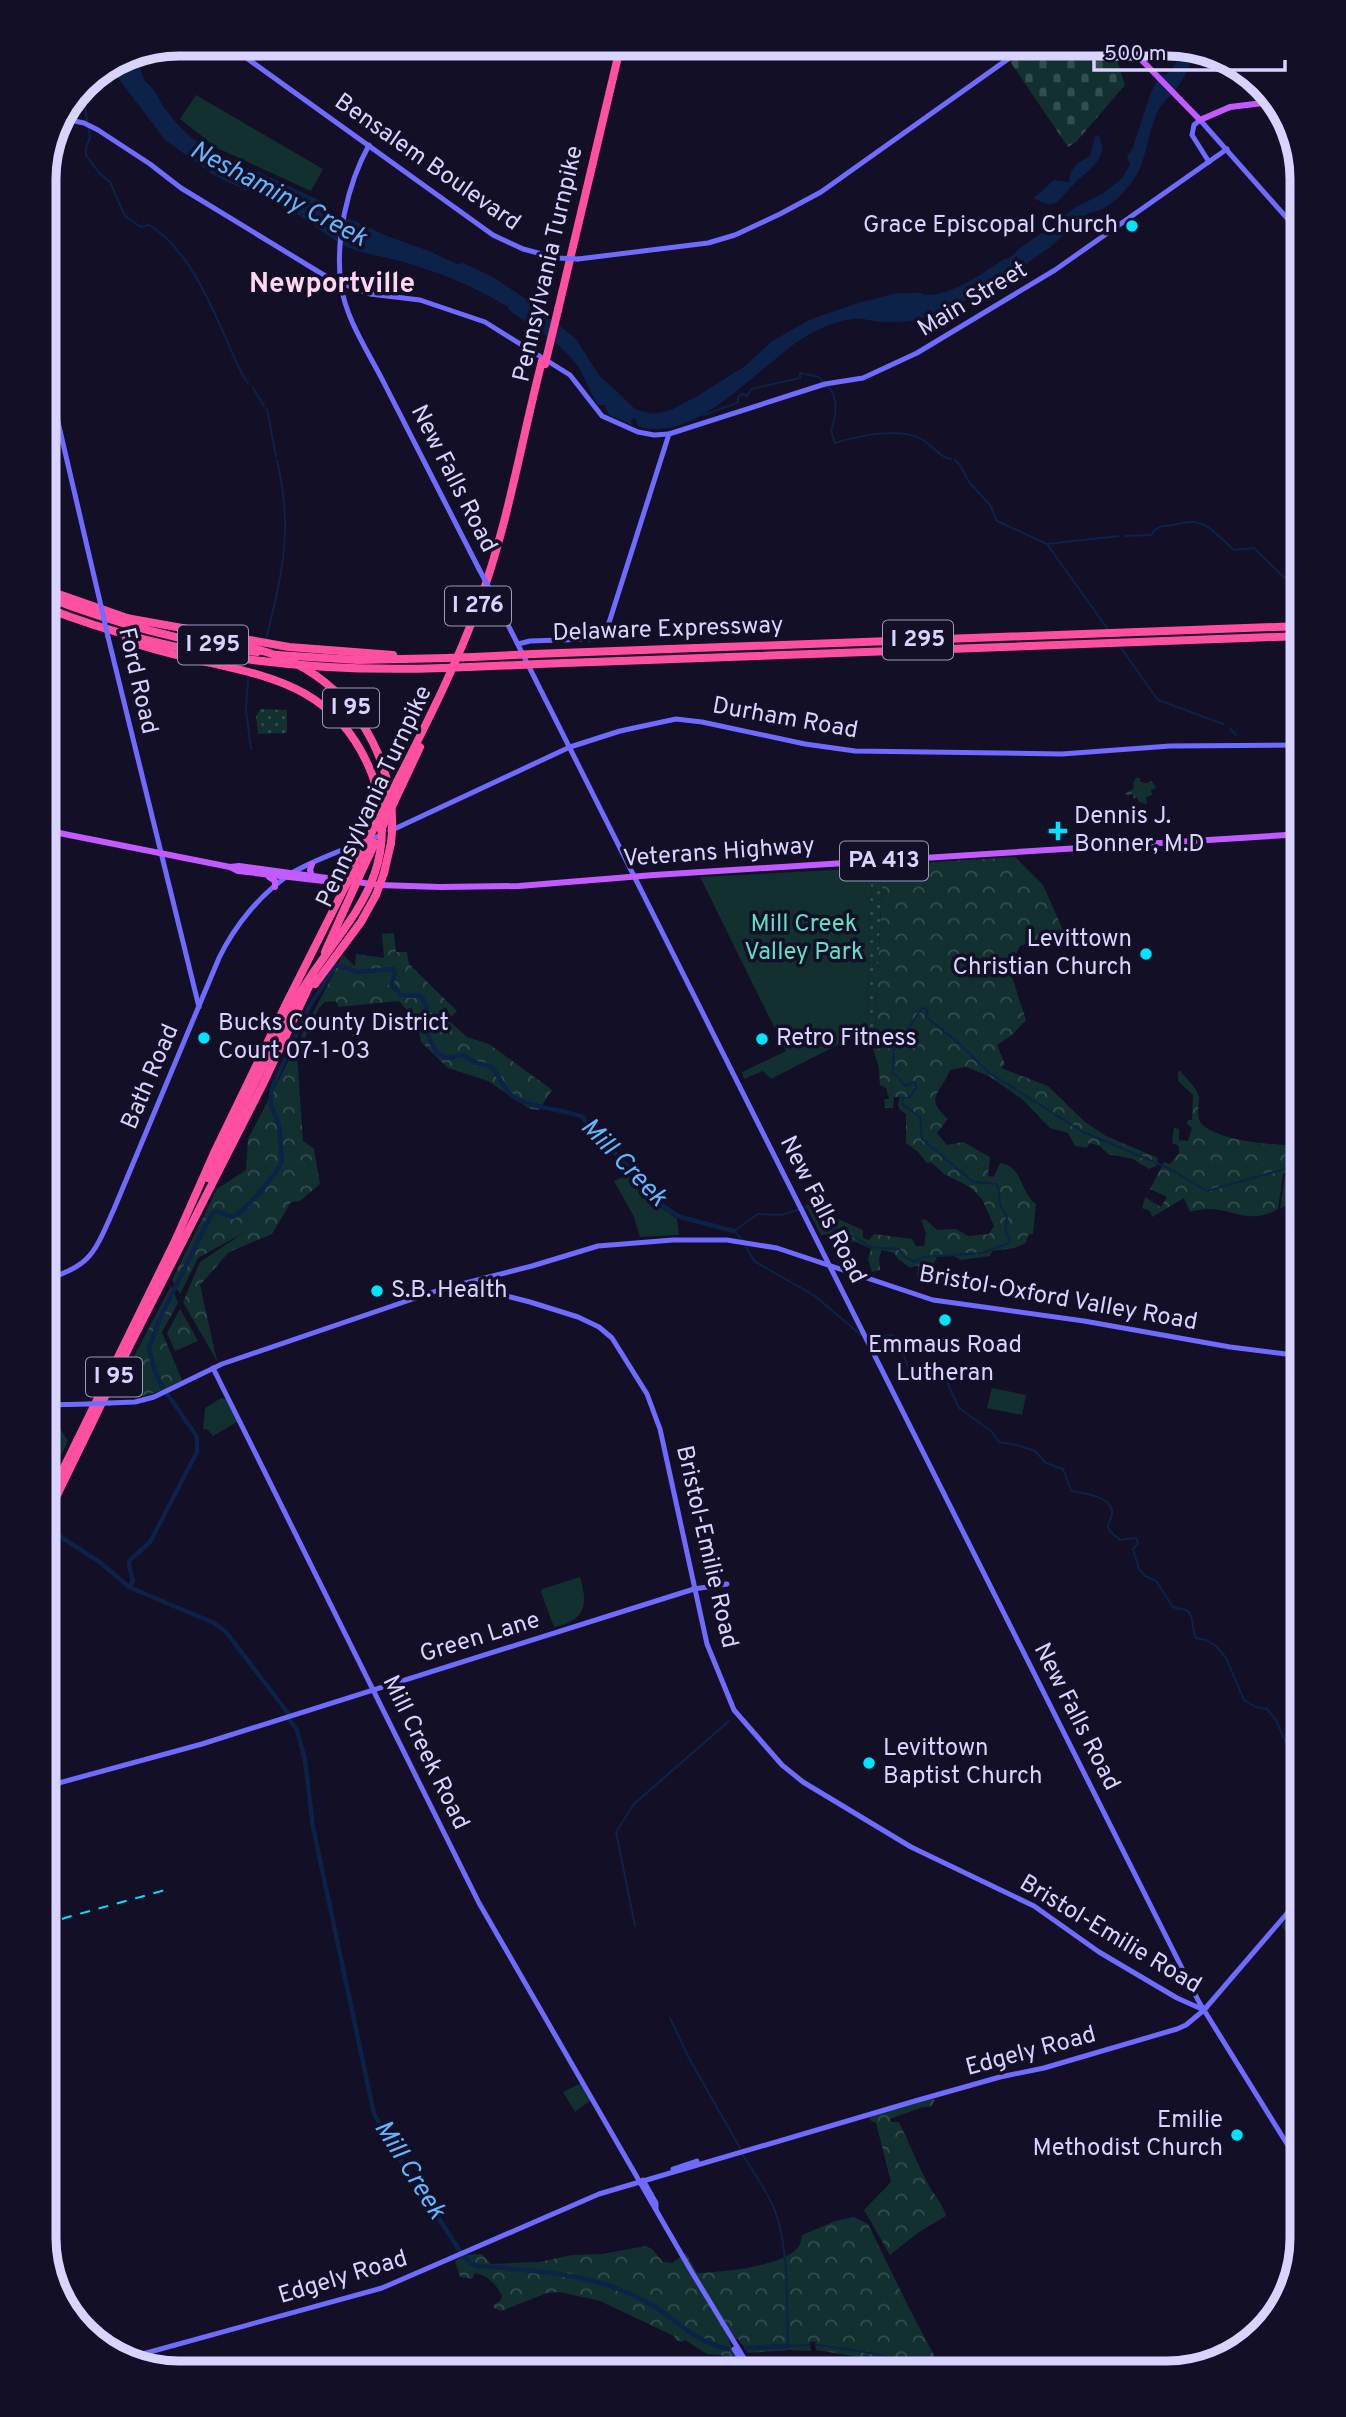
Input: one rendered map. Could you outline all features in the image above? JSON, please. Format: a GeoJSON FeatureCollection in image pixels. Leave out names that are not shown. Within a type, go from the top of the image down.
{"type":"FeatureCollection","features":[{"type":"Feature","properties":{"kind":"highway","name":"Pennsylvania Turnpike"},"geometry":{"type":"LineString","coordinates":[[56,1490],[300,1008],[365,847],[381,830],[462,656],[483,604],[500,551],[616,56]]}},
{"type":"Feature","properties":{"kind":"highway","name":"Pennsylvania Turnpike"},"geometry":{"type":"LineString","coordinates":[[56,1483],[175,1241],[226,1128],[373,838],[453,667],[480,603],[496,550],[543,363]]}},
{"type":"Feature","properties":{"kind":"highway","name":"I 95"},"geometry":{"type":"LineString","coordinates":[[56,593],[126,618],[262,650],[303,668],[328,685],[350,707],[370,736],[385,773],[392,809],[391,843],[384,873],[376,895],[300,1008]]}},
{"type":"Feature","properties":{"kind":"highway","name":"Delaware Expressway"},"geometry":{"type":"LineString","coordinates":[[56,600],[124,624],[178,638],[233,649],[330,659],[444,658],[1290,626]]}},
{"type":"Feature","properties":{"kind":"highway","name":"Delaware Expressway"},"geometry":{"type":"LineString","coordinates":[[56,612],[169,646],[260,662],[344,669],[443,668],[1290,636]]}},
{"type":"Feature","properties":{"kind":"highway","name":"I 95"},"geometry":{"type":"LineString","coordinates":[[72,618],[148,648],[261,674],[294,687],[318,701],[343,725],[363,753],[379,797],[382,824],[380,852],[373,879],[359,910],[309,977],[175,1241]]}},
{"type":"Feature","properties":{"kind":"highway"},"geometry":{"type":"LineString","coordinates":[[126,618],[300,649],[444,658]]}},
{"type":"Feature","properties":{"kind":"main road","name":"Bensalem Boulevard"},"geometry":{"type":"LineString","coordinates":[[244,56],[497,237],[527,251],[557,258],[578,259],[708,243],[735,235],[792,209],[821,192],[1012,56]]}},
{"type":"Feature","properties":{"kind":"main road"},"geometry":{"type":"LineString","coordinates":[[1138,56],[1193,112],[1290,221]]}},
{"type":"Feature","properties":{"kind":"main road"},"geometry":{"type":"LineString","coordinates":[[1209,162],[1196,144],[1192,131],[1200,120],[1230,107],[1263,103]]}},
{"type":"Feature","properties":{"kind":"main road"},"geometry":{"type":"LineString","coordinates":[[1193,112],[1209,115]]}},
{"type":"Feature","properties":{"kind":"main road"},"geometry":{"type":"LineString","coordinates":[[72,120],[98,130],[181,188],[341,285],[375,295],[420,300],[485,322],[570,375],[601,416],[638,432],[669,434],[607,629],[591,639],[530,641],[518,644]]}},
{"type":"Feature","properties":{"kind":"main road","name":"New Falls Road"},"geometry":{"type":"LineString","coordinates":[[369,145],[354,178],[347,205],[341,268],[341,285],[359,333],[840,1283],[1196,1996],[1290,2149]]}},
{"type":"Feature","properties":{"kind":"main road","name":"Main Street"},"geometry":{"type":"LineString","coordinates":[[669,434],[825,384],[863,378],[928,348],[1055,271],[1227,149]]}},
{"type":"Feature","properties":{"kind":"main road"},"geometry":{"type":"LineString","coordinates":[[327,277],[335,276],[341,268]]}},
{"type":"Feature","properties":{"kind":"main road"},"geometry":{"type":"LineString","coordinates":[[345,299],[354,289]]}},
{"type":"Feature","properties":{"kind":"main road","name":"Ford Road"},"geometry":{"type":"LineString","coordinates":[[56,413],[199,1008]]}},
{"type":"Feature","properties":{"kind":"main road","name":"Durham Road"},"geometry":{"type":"LineString","coordinates":[[289,876],[390,832],[570,747],[620,731],[680,719],[855,751],[1068,754],[1170,746],[1290,746]]}},
{"type":"Feature","properties":{"kind":"main road","name":"Veterans Highway"},"geometry":{"type":"LineString","coordinates":[[56,832],[230,867],[238,871],[264,875],[312,876],[351,882]]}},
{"type":"Feature","properties":{"kind":"main road","name":"Veterans Highway"},"geometry":{"type":"LineString","coordinates":[[230,867],[351,882],[491,887],[1290,835]]}},
{"type":"Feature","properties":{"kind":"main road"},"geometry":{"type":"LineString","coordinates":[[312,864],[312,876]]}},
{"type":"Feature","properties":{"kind":"main road"},"geometry":{"type":"LineString","coordinates":[[264,875],[275,880],[275,887]]}},
{"type":"Feature","properties":{"kind":"main road","name":"Bath Road"},"geometry":{"type":"LineString","coordinates":[[56,1276],[76,1268],[93,1252],[231,936],[250,911],[289,876]]}},
{"type":"Feature","properties":{"kind":"main road","name":"Bristol-Oxford Valley Road"},"geometry":{"type":"LineString","coordinates":[[56,1405],[140,1401],[213,1368],[398,1303],[597,1246],[696,1239],[740,1241],[777,1248],[912,1294],[944,1302],[1290,1354]]}},
{"type":"Feature","properties":{"kind":"main road"},"geometry":{"type":"LineString","coordinates":[[815,1260],[821,1256],[823,1250]]}},
{"type":"Feature","properties":{"kind":"main road"},"geometry":{"type":"LineString","coordinates":[[840,1283],[840,1276],[846,1271]]}},
{"type":"Feature","properties":{"kind":"main road","name":"Bristol-Emilie Road"},"geometry":{"type":"LineString","coordinates":[[460,1284],[578,1317],[611,1336],[647,1394],[659,1424],[704,1638],[734,1710],[789,1772],[922,1853],[1034,1906],[1100,1952],[1204,2010]]}},
{"type":"Feature","properties":{"kind":"main road","name":"Mill Creek Road"},"geometry":{"type":"LineString","coordinates":[[213,1368],[479,1903],[656,2203],[657,2211],[729,2336]]}},
{"type":"Feature","properties":{"kind":"main road","name":"Green Lane"},"geometry":{"type":"LineString","coordinates":[[56,1784],[190,1747],[694,1589],[727,1584]]}},
{"type":"Feature","properties":{"kind":"main road","name":"Edgely Road"},"geometry":{"type":"LineString","coordinates":[[141,2354],[382,2288],[599,2194],[641,2180],[965,2087],[1150,2038],[1186,2025],[1204,2010],[1290,1910]]}},
{"type":"Feature","properties":{"kind":"main road"},"geometry":{"type":"LineString","coordinates":[[1188,2003],[1194,2002],[1196,1996]]}},
{"type":"Feature","properties":{"kind":"main road"},"geometry":{"type":"LineString","coordinates":[[729,2336],[742,2361]]}},
{"type":"Feature","properties":{"kind":"main road"},"geometry":{"type":"LineString","coordinates":[[729,2336],[745,2361]]}},
{"type":"Feature","properties":{"kind":"green space"},"geometry":{"type":"Polygon","coordinates":[[[1014,56],[1116,56],[1125,85],[1076,142],[1068,147],[1009,60],[1014,56]]]}},
{"type":"Feature","properties":{"kind":"green space"},"geometry":{"type":"Polygon","coordinates":[[[196,95],[323,169],[311,191],[217,148],[180,119],[196,95]]]}},
{"type":"Feature","properties":{"kind":"green space"},"geometry":{"type":"Polygon","coordinates":[[[260,709],[287,710],[287,733],[258,734],[256,716],[260,709]]]}},
{"type":"Feature","properties":{"kind":"green space"},"geometry":{"type":"Polygon","coordinates":[[[1136,778],[1140,778],[1140,782],[1151,781],[1155,785],[1156,788],[1151,790],[1152,795],[1146,797],[1147,804],[1139,802],[1137,797],[1134,799],[1133,793],[1128,796],[1125,794],[1134,788],[1136,778]]]}},
{"type":"Feature","properties":{"kind":"green space"},"geometry":{"type":"Polygon","coordinates":[[[1015,857],[1043,885],[1063,930],[1020,946],[1009,968],[1026,1020],[1012,1035],[997,1045],[1005,1064],[1001,1068],[1048,1086],[1085,1122],[1106,1136],[1158,1158],[1156,1166],[1149,1169],[1133,1159],[1108,1154],[1100,1146],[1089,1143],[1087,1148],[1075,1146],[1068,1133],[1050,1128],[1022,1099],[989,1076],[966,1067],[950,1070],[936,1095],[936,1105],[948,1119],[937,1133],[947,1145],[963,1142],[990,1157],[988,1176],[994,1177],[1000,1163],[1013,1169],[1036,1204],[1033,1234],[1028,1235],[1026,1243],[1015,1248],[992,1251],[990,1256],[961,1260],[954,1256],[937,1257],[932,1268],[937,1274],[933,1283],[917,1278],[918,1265],[910,1268],[894,1253],[882,1250],[879,1258],[880,1270],[872,1272],[868,1259],[871,1249],[856,1242],[839,1240],[829,1234],[821,1235],[805,1204],[863,1230],[863,1238],[869,1240],[874,1234],[912,1239],[916,1246],[924,1246],[926,1233],[921,1220],[925,1219],[937,1230],[956,1229],[968,1236],[989,1234],[994,1226],[982,1199],[970,1187],[944,1174],[931,1162],[927,1163],[906,1143],[906,1114],[898,1105],[900,1097],[894,1097],[893,1108],[885,1108],[884,1099],[889,1099],[886,1088],[880,1085],[874,1052],[883,865],[1015,857]]]}},
{"type":"Feature","properties":{"kind":"green space"},"geometry":{"type":"Polygon","coordinates":[[[883,865],[874,1052],[867,1030],[871,868],[883,865]]]}},
{"type":"Feature","properties":{"kind":"green space","name":"Mill Creek Valley Park"},"geometry":{"type":"Polygon","coordinates":[[[871,868],[867,1030],[771,1079],[763,1071],[744,1079],[742,1072],[786,1051],[700,877],[871,868]]]}},
{"type":"Feature","properties":{"kind":"green space"},"geometry":{"type":"Polygon","coordinates":[[[394,933],[396,952],[407,952],[409,964],[457,1011],[448,1020],[467,1037],[489,1044],[552,1090],[539,1110],[530,1109],[488,1081],[448,1068],[421,1042],[417,1021],[399,1001],[338,1007],[336,1001],[325,1002],[319,1008],[297,1055],[303,1141],[314,1149],[320,1184],[300,1201],[291,1202],[272,1234],[229,1252],[200,1285],[217,1361],[183,1302],[200,1262],[245,1232],[198,1258],[180,1294],[172,1280],[217,1189],[246,1170],[248,1139],[343,955],[355,966],[356,954],[384,958],[382,934],[394,933]]]}},
{"type":"Feature","properties":{"kind":"green space"},"geometry":{"type":"Polygon","coordinates":[[[1180,1071],[1198,1094],[1199,1119],[1214,1132],[1243,1140],[1290,1145],[1290,1172],[1283,1174],[1278,1209],[1255,1216],[1215,1209],[1190,1212],[1184,1198],[1152,1217],[1150,1211],[1142,1208],[1145,1197],[1161,1207],[1167,1197],[1150,1189],[1164,1162],[1170,1164],[1179,1153],[1179,1146],[1172,1143],[1174,1128],[1179,1129],[1179,1140],[1188,1141],[1192,1128],[1187,1124],[1188,1120],[1192,1120],[1193,1095],[1178,1081],[1180,1071]]]}},
{"type":"Feature","properties":{"kind":"green space"},"geometry":{"type":"Polygon","coordinates":[[[631,1173],[641,1193],[677,1219],[679,1235],[640,1237],[634,1217],[614,1181],[631,1173]]]}},
{"type":"Feature","properties":{"kind":"green space"},"geometry":{"type":"Polygon","coordinates":[[[1290,1173],[1290,1203],[1280,1209],[1285,1175],[1290,1173]]]}},
{"type":"Feature","properties":{"kind":"green space"},"geometry":{"type":"Polygon","coordinates":[[[171,1286],[178,1303],[162,1332],[182,1380],[149,1394],[113,1396],[171,1286]]]}},
{"type":"Feature","properties":{"kind":"green space"},"geometry":{"type":"Polygon","coordinates":[[[180,1309],[198,1341],[175,1351],[167,1333],[180,1309]]]}},
{"type":"Feature","properties":{"kind":"green space"},"geometry":{"type":"Polygon","coordinates":[[[992,1388],[1026,1395],[1022,1415],[987,1408],[992,1388]]]}},
{"type":"Feature","properties":{"kind":"green space"},"geometry":{"type":"Polygon","coordinates":[[[221,1398],[226,1399],[237,1422],[213,1436],[203,1429],[205,1408],[221,1398]]]}},
{"type":"Feature","properties":{"kind":"green space"},"geometry":{"type":"Polygon","coordinates":[[[56,1422],[68,1441],[56,1466],[56,1422]]]}},
{"type":"Feature","properties":{"kind":"green space"},"geometry":{"type":"Polygon","coordinates":[[[580,1577],[584,1596],[582,1611],[572,1621],[554,1627],[542,1589],[580,1577]]]}},
{"type":"Feature","properties":{"kind":"green space"},"geometry":{"type":"Polygon","coordinates":[[[1290,1915],[1290,1939],[1282,1925],[1290,1915]]]}},
{"type":"Feature","properties":{"kind":"green space"},"geometry":{"type":"Polygon","coordinates":[[[581,2083],[591,2100],[575,2112],[563,2092],[581,2083]]]}},
{"type":"Feature","properties":{"kind":"green space"},"geometry":{"type":"Polygon","coordinates":[[[935,2100],[931,2107],[923,2107],[890,2119],[891,2122],[899,2122],[923,2175],[946,2216],[919,2232],[890,2255],[864,2210],[891,2182],[876,2123],[870,2120],[870,2116],[935,2100]]]}},
{"type":"Feature","properties":{"kind":"green space"},"geometry":{"type":"Polygon","coordinates":[[[854,2217],[868,2224],[937,2361],[874,2361],[816,2350],[815,2342],[810,2342],[811,2351],[748,2353],[738,2339],[727,2334],[735,2359],[729,2360],[721,2355],[707,2354],[685,2340],[676,2340],[674,2336],[600,2301],[560,2292],[547,2293],[501,2311],[494,2308],[502,2296],[494,2284],[485,2276],[475,2273],[472,2279],[460,2277],[455,2261],[465,2255],[482,2254],[491,2264],[539,2262],[646,2246],[663,2262],[672,2263],[686,2253],[697,2273],[721,2271],[767,2264],[780,2259],[799,2246],[802,2235],[835,2221],[854,2217]]]}},
{"type":"Feature","properties":{"kind":"water","name":"Neshaminy Creek"},"geometry":{"type":"Polygon","coordinates":[[[1179,57],[1193,59],[1179,85],[1157,113],[1144,157],[1132,182],[1118,198],[1076,222],[1050,247],[1004,279],[939,313],[917,320],[884,322],[856,319],[824,327],[790,347],[728,398],[705,413],[682,424],[660,429],[638,426],[635,418],[631,420],[632,425],[609,415],[605,405],[596,402],[574,361],[495,299],[428,270],[349,248],[292,211],[210,173],[165,140],[115,74],[138,63],[145,81],[155,91],[163,106],[193,139],[246,169],[252,169],[319,200],[323,205],[315,202],[316,206],[335,218],[353,220],[493,277],[529,301],[576,339],[599,375],[635,409],[653,414],[671,410],[699,395],[745,366],[771,342],[809,320],[897,293],[926,295],[949,291],[1010,258],[1074,208],[1104,193],[1122,178],[1130,165],[1127,157],[1133,147],[1151,92],[1161,74],[1165,75],[1173,68],[1179,57]]]}},
{"type":"Feature","properties":{"kind":"water"},"geometry":{"type":"Polygon","coordinates":[[[1097,135],[1102,146],[1099,159],[1061,199],[1048,204],[1034,198],[1054,180],[1069,182],[1075,166],[1090,156],[1097,135]]]}},
{"type":"Feature","properties":{"kind":"waterway"},"geometry":{"type":"LineString","coordinates":[[85,101],[87,121]]}},
{"type":"Feature","properties":{"kind":"waterway"},"geometry":{"type":"LineString","coordinates":[[88,126],[90,138],[86,155],[100,174],[110,182],[125,216],[141,227],[149,225],[180,253],[204,292],[248,383]]}},
{"type":"Feature","properties":{"kind":"waterway"},"geometry":{"type":"LineString","coordinates":[[700,413],[704,415],[734,404],[738,402],[738,397],[743,394],[747,396],[751,389],[800,378],[800,373],[819,377],[823,382]]}},
{"type":"Feature","properties":{"kind":"waterway"},"geometry":{"type":"LineString","coordinates":[[824,387],[829,387],[835,403],[831,431],[835,443],[867,435],[904,434],[923,440],[951,459]]}},
{"type":"Feature","properties":{"kind":"waterway"},"geometry":{"type":"LineString","coordinates":[[253,388],[264,406]]}},
{"type":"Feature","properties":{"kind":"waterway"},"geometry":{"type":"LineString","coordinates":[[267,409],[276,456]]}},
{"type":"Feature","properties":{"kind":"waterway"},"geometry":{"type":"LineString","coordinates":[[266,639],[284,550],[284,508],[277,460]]}},
{"type":"Feature","properties":{"kind":"waterway"},"geometry":{"type":"LineString","coordinates":[[955,460],[969,482],[990,505],[997,521],[1047,544],[1119,536]]}},
{"type":"Feature","properties":{"kind":"waterway"},"geometry":{"type":"LineString","coordinates":[[1125,536],[1151,535],[1162,526],[1197,523],[1220,536],[1234,550],[1254,548],[1290,583]]}},
{"type":"Feature","properties":{"kind":"waterway"},"geometry":{"type":"LineString","coordinates":[[1047,544],[1107,628]]}},
{"type":"Feature","properties":{"kind":"waterway"},"geometry":{"type":"LineString","coordinates":[[1121,648],[1158,700],[1223,724]]}},
{"type":"Feature","properties":{"kind":"waterway"},"geometry":{"type":"LineString","coordinates":[[248,679],[246,710],[251,749]]}},
{"type":"Feature","properties":{"kind":"waterway"},"geometry":{"type":"LineString","coordinates":[[1230,729],[1236,735]]}},
{"type":"Feature","properties":{"kind":"waterway","name":"Mill Creek"},"geometry":{"type":"LineString","coordinates":[[129,1587],[133,1581],[130,1560],[150,1542],[197,1452],[197,1437],[162,1386],[149,1348],[160,1318],[211,1215],[216,1211],[233,1217],[239,1213],[268,1183],[282,1161],[279,1125],[271,1105],[271,1090],[311,1003],[336,965],[357,972],[393,969],[395,974],[391,984],[401,995],[420,996],[423,999],[427,1007],[425,1030],[437,1053],[446,1058],[463,1055],[476,1063],[490,1066],[509,1093],[524,1102],[583,1117],[593,1135],[634,1173],[643,1191],[650,1198],[680,1217],[734,1231]]}},
{"type":"Feature","properties":{"kind":"waterway","name":"Mill Creek"},"geometry":{"type":"LineString","coordinates":[[743,1240],[734,1231],[758,1214],[781,1215],[807,1207],[812,1208],[822,1223],[853,1236],[870,1247],[899,1249],[905,1257],[915,1262],[923,1257],[982,1253],[1009,1243],[1005,1229],[1007,1216],[1001,1206],[997,1184],[973,1182],[922,1139],[920,1117],[902,1104],[903,1098],[909,1098],[917,1087],[914,1082],[905,1086],[893,1074],[894,1044],[896,1041],[908,1042],[908,1029],[922,1008],[928,1011],[926,1017],[962,1046],[988,1072],[1083,1132],[1166,1167],[1207,1191],[1290,1167]]}},
{"type":"Feature","properties":{"kind":"waterway"},"geometry":{"type":"LineString","coordinates":[[745,1245],[754,1261],[815,1296],[861,1335]]}},
{"type":"Feature","properties":{"kind":"waterway"},"geometry":{"type":"LineString","coordinates":[[871,1336],[891,1335],[906,1340],[904,1356],[908,1367],[944,1376],[959,1408],[991,1431],[999,1442],[1035,1451],[1046,1463],[1063,1469],[1071,1491],[1106,1501],[1112,1510],[1108,1525],[1110,1531],[1120,1540],[1136,1538],[1138,1543],[1133,1549],[1139,1569],[1145,1576],[1156,1581],[1173,1607],[1189,1612],[1196,1638],[1216,1646],[1226,1658],[1244,1700],[1256,1707],[1267,1709],[1276,1720],[1290,1749]]}},
{"type":"Feature","properties":{"kind":"waterway","name":"Mill Creek"},"geometry":{"type":"LineString","coordinates":[[56,1534],[101,1563],[129,1587],[214,1623],[226,1632],[288,1713]]}},
{"type":"Feature","properties":{"kind":"waterway","name":"Mill Creek"},"geometry":{"type":"LineString","coordinates":[[289,1719],[297,1730],[305,1760],[313,1827],[374,2114],[462,2254],[471,2264],[479,2266],[567,2275],[609,2286],[650,2304],[695,2336],[728,2349]]}},
{"type":"Feature","properties":{"kind":"waterway"},"geometry":{"type":"LineString","coordinates":[[635,1926],[616,1832],[634,1804],[729,1721]]}},
{"type":"Feature","properties":{"kind":"waterway"},"geometry":{"type":"LineString","coordinates":[[670,2018],[689,2058],[740,2148]]}},
{"type":"Feature","properties":{"kind":"waterway"},"geometry":{"type":"LineString","coordinates":[[742,2154],[768,2196],[780,2227],[786,2277],[788,2346],[809,2345]]}},
{"type":"Feature","properties":{"kind":"waterway","name":"Mill Creek"},"geometry":{"type":"LineString","coordinates":[[817,2345],[861,2351],[900,2361]]}},
{"type":"Feature","properties":{"kind":"waterway","name":"Mill Creek"},"geometry":{"type":"LineString","coordinates":[[746,2348],[788,2346]]}},
{"type":"Feature","properties":{"kind":"railway"},"geometry":{"type":"LineString","coordinates":[[56,1921],[169,1889]]}},
{"type":"Feature","properties":{"kind":"place","name":"Grace Episcopal Church"},"geometry":{"type":"Point","coordinates":[1132,226]}},
{"type":"Feature","properties":{"kind":"place","name":"Dennis J. Bonner, M.D"},"geometry":{"type":"Point","coordinates":[1058,831]}},
{"type":"Feature","properties":{"kind":"place","name":"Levittown Christian Church"},"geometry":{"type":"Point","coordinates":[1146,954]}},
{"type":"Feature","properties":{"kind":"place","name":"Bucks County District Court 07-1-03"},"geometry":{"type":"Point","coordinates":[204,1038]}},
{"type":"Feature","properties":{"kind":"place","name":"Retro Fitness"},"geometry":{"type":"Point","coordinates":[762,1039]}},
{"type":"Feature","properties":{"kind":"place","name":"S.B. Health"},"geometry":{"type":"Point","coordinates":[377,1291]}},
{"type":"Feature","properties":{"kind":"place","name":"Emmaus Road Lutheran"},"geometry":{"type":"Point","coordinates":[945,1320]}},
{"type":"Feature","properties":{"kind":"place","name":"Levittown Baptist Church"},"geometry":{"type":"Point","coordinates":[869,1763]}},
{"type":"Feature","properties":{"kind":"place","name":"Emilie Methodist Church"},"geometry":{"type":"Point","coordinates":[1237,2135]}},
{"type":"Feature","properties":{"kind":"district","name":"Newportville"},"geometry":{"type":"Point","coordinates":[332,285]}}]}
